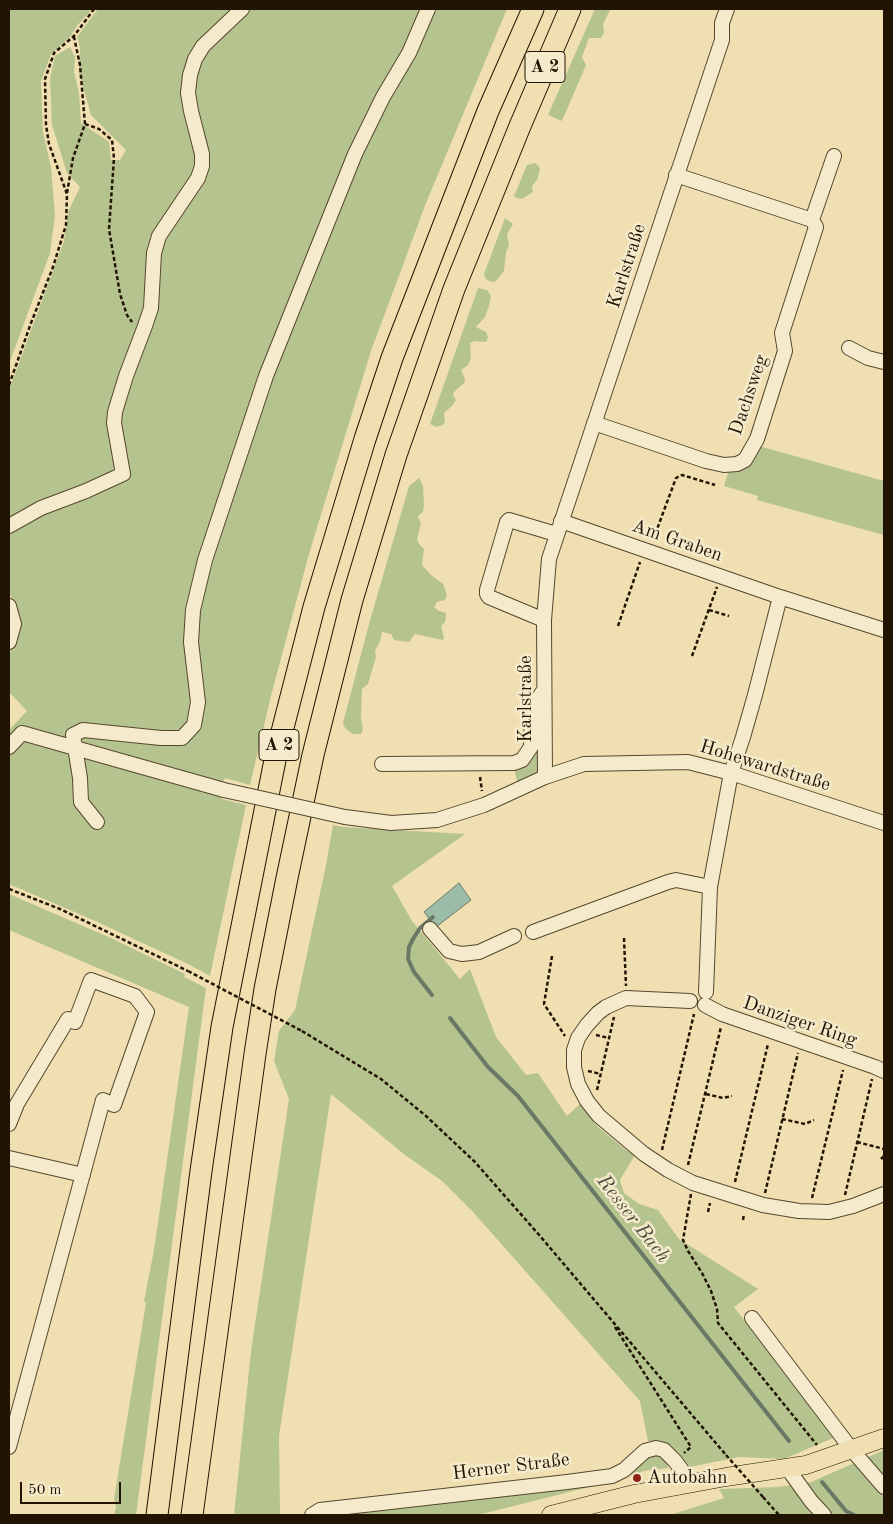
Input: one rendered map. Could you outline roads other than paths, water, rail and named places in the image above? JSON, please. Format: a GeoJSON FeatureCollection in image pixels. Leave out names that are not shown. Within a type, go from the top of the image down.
{"type":"FeatureCollection","features":[{"type":"Feature","properties":{"kind":"highway","name":"A 2"},"geometry":{"type":"LineString","coordinates":[[157,1515],[201,1171],[222,1027],[276,755],[314,607],[364,439],[392,358],[488,111],[533,9]]}},
{"type":"Feature","properties":{"kind":"highway","name":"A 2"},"geometry":{"type":"LineString","coordinates":[[192,1515],[265,989],[313,755],[352,600],[396,455],[454,289],[570,9]]}},
{"type":"Feature","properties":{"kind":"main road"},"geometry":{"type":"LineString","coordinates":[[551,1515],[634,1494],[806,1465],[884,1438]]}},
{"type":"Feature","properties":{"kind":"street"},"geometry":{"type":"LineString","coordinates":[[9,526],[41,508],[86,491],[123,474],[114,423],[115,412],[151,308],[154,253],[159,236],[198,178],[202,166],[202,154],[188,93],[190,75],[195,59],[203,46],[242,9]]}},
{"type":"Feature","properties":{"kind":"street"},"geometry":{"type":"LineString","coordinates":[[97,822],[81,802],[80,778],[73,735],[84,730],[160,738],[182,738],[194,725],[198,702],[191,642],[193,610],[211,541],[266,376],[355,154],[383,97],[409,53],[428,9]]}},
{"type":"Feature","properties":{"kind":"street","name":"Karlstraße"},"geometry":{"type":"LineString","coordinates":[[545,777],[544,620],[549,558],[722,40],[722,22],[727,9]]}},
{"type":"Feature","properties":{"kind":"street","name":"Dachsweg"},"geometry":{"type":"LineString","coordinates":[[594,423],[715,463],[731,465],[745,460],[757,439],[785,351],[782,333],[816,227],[812,220],[834,156]]}},
{"type":"Feature","properties":{"kind":"street"},"geometry":{"type":"LineString","coordinates":[[676,175],[812,220]]}},
{"type":"Feature","properties":{"kind":"street"},"geometry":{"type":"LineString","coordinates":[[848,348],[868,358],[884,362]]}},
{"type":"Feature","properties":{"kind":"street"},"geometry":{"type":"LineString","coordinates":[[544,620],[490,597],[487,594],[487,590],[509,520],[559,528]]}},
{"type":"Feature","properties":{"kind":"street","name":"Am Graben"},"geometry":{"type":"LineString","coordinates":[[559,528],[647,550],[780,597],[884,630]]}},
{"type":"Feature","properties":{"kind":"street"},"geometry":{"type":"LineString","coordinates":[[699,1001],[710,887],[731,773],[744,737],[756,694],[780,597]]}},
{"type":"Feature","properties":{"kind":"street"},"geometry":{"type":"LineString","coordinates":[[9,606],[14,624],[9,642]]}},
{"type":"Feature","properties":{"kind":"street"},"geometry":{"type":"LineString","coordinates":[[382,764],[514,763],[522,760],[531,747],[532,707],[544,690]]}},
{"type":"Feature","properties":{"kind":"street","name":"Hohewardstraße"},"geometry":{"type":"LineString","coordinates":[[9,747],[22,733],[224,790],[345,817],[391,823],[437,820],[484,805],[545,777],[584,764],[688,762],[731,773],[884,823]]}},
{"type":"Feature","properties":{"kind":"street"},"geometry":{"type":"LineString","coordinates":[[532,932],[668,882],[676,880],[710,887]]}},
{"type":"Feature","properties":{"kind":"street"},"geometry":{"type":"LineString","coordinates":[[430,930],[449,950],[462,954],[479,952],[514,936]]}},
{"type":"Feature","properties":{"kind":"street"},"geometry":{"type":"LineString","coordinates":[[9,1124],[13,1103],[68,1019],[75,1022],[90,980],[135,996],[147,1012],[114,1105],[103,1100],[9,1446]]}},
{"type":"Feature","properties":{"kind":"street","name":"Danziger Ring"},"geometry":{"type":"LineString","coordinates":[[879,1069],[722,1014],[699,1001],[622,999],[598,1013],[578,1038],[574,1050],[574,1067],[578,1084],[593,1108],[617,1132],[659,1164],[688,1181],[762,1204],[809,1212],[829,1212],[842,1209],[875,1199],[884,1194]]}},
{"type":"Feature","properties":{"kind":"street"},"geometry":{"type":"LineString","coordinates":[[9,1158],[83,1175]]}},
{"type":"Feature","properties":{"kind":"street"},"geometry":{"type":"LineString","coordinates":[[752,1318],[852,1450],[884,1487]]}},
{"type":"Feature","properties":{"kind":"street","name":"Herner Straße"},"geometry":{"type":"LineString","coordinates":[[312,1515],[320,1510],[612,1476],[624,1470],[645,1450],[656,1448],[664,1450],[682,1468],[692,1484]]}},
{"type":"Feature","properties":{"kind":"street"},"geometry":{"type":"LineString","coordinates":[[788,1469],[811,1502],[824,1515]]}},
{"type":"Feature","properties":{"kind":"waterway","name":"Resser Bach"},"geometry":{"type":"LineString","coordinates":[[432,995],[414,972],[408,959],[409,947],[413,939],[420,928],[433,917]]}},
{"type":"Feature","properties":{"kind":"waterway","name":"Resser Bach"},"geometry":{"type":"LineString","coordinates":[[450,1018],[488,1067],[518,1096],[789,1441]]}},
{"type":"Feature","properties":{"kind":"waterway","name":"Resser Bach"},"geometry":{"type":"LineString","coordinates":[[822,1482],[846,1511],[854,1515]]}},
{"type":"Feature","properties":{"kind":"place","name":"Autobahn"},"geometry":{"type":"Point","coordinates":[637,1478]}}]}
